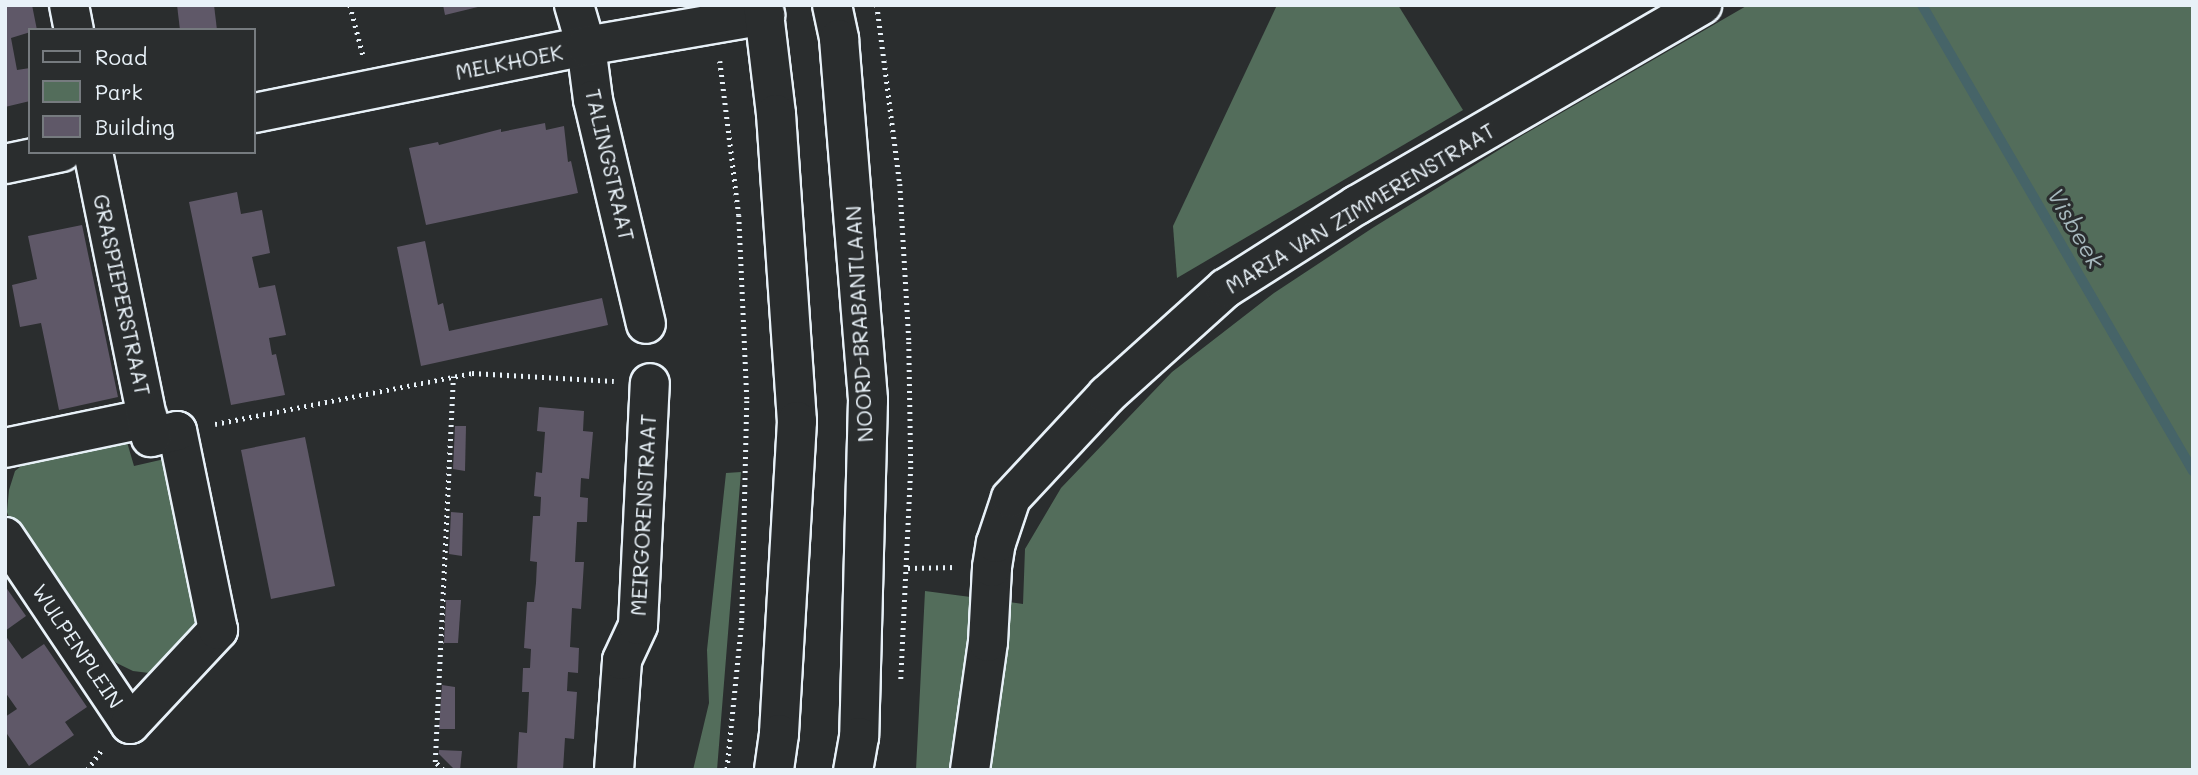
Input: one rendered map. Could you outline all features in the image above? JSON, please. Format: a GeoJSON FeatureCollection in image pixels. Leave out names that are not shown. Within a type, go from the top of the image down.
{"type":"FeatureCollection","features":[{"type":"Feature","properties":{"kind":"street"},"geometry":{"type":"LineString","coordinates":[[69,5],[74,28]]}},
{"type":"Feature","properties":{"kind":"street","name":"TALINGSTRAAT"},"geometry":{"type":"LineString","coordinates":[[574,5],[586,47],[593,100],[646,324]]}},
{"type":"Feature","properties":{"kind":"street","name":"NOORD-BRABANTLAAN"},"geometry":{"type":"LineString","coordinates":[[832,5],[839,39],[868,400],[859,737],[853,770]]}},
{"type":"Feature","properties":{"kind":"street","name":"MARIA VAN ZIMMERENSTRAAT"},"geometry":{"type":"LineString","coordinates":[[970,770],[988,642],[992,567],[996,542],[1011,498],[1107,395],[1226,288],[1357,205],[1702,5]]}},
{"type":"Feature","properties":{"kind":"street"},"geometry":{"type":"LineString","coordinates":[[764,10],[776,114],[797,421],[779,734],[774,770]]}},
{"type":"Feature","properties":{"kind":"street","name":"MELKHOEK"},"geometry":{"type":"LineString","coordinates":[[256,113],[715,24],[764,10]]}},
{"type":"Feature","properties":{"kind":"street"},"geometry":{"type":"LineString","coordinates":[[5,164],[52,154]]}},
{"type":"Feature","properties":{"kind":"street","name":"GRASPIEPERSTRAAT"},"geometry":{"type":"LineString","coordinates":[[5,448],[162,425],[94,154]]}},
{"type":"Feature","properties":{"kind":"street","name":"MEIRGORENSTRAAT"},"geometry":{"type":"LineString","coordinates":[[614,770],[622,660],[638,625],[650,383]]}},
{"type":"Feature","properties":{"kind":"street","name":"WULPENPLEIN"},"geometry":{"type":"LineString","coordinates":[[5,537],[130,724],[218,630],[162,425]]}},
{"type":"Feature","properties":{"kind":"path"},"geometry":{"type":"LineString","coordinates":[[350,5],[372,90]]}},
{"type":"Feature","properties":{"kind":"path"},"geometry":{"type":"LineString","coordinates":[[877,5],[900,184],[907,292],[911,467],[908,568],[937,568]]}},
{"type":"Feature","properties":{"kind":"path"},"geometry":{"type":"LineString","coordinates":[[715,24],[739,215],[747,401],[742,621],[727,770]]}},
{"type":"Feature","properties":{"kind":"path"},"geometry":{"type":"LineString","coordinates":[[162,425],[472,373],[650,383]]}},
{"type":"Feature","properties":{"kind":"path"},"geometry":{"type":"LineString","coordinates":[[443,770],[435,762],[453,376]]}},
{"type":"Feature","properties":{"kind":"green space"},"geometry":{"type":"Polygon","coordinates":[[[1277,5],[1398,5],[1463,110],[1177,278],[1173,226],[1277,5]]]}},
{"type":"Feature","properties":{"kind":"green space"},"geometry":{"type":"Polygon","coordinates":[[[1748,5],[2193,5],[2193,770],[916,770],[925,591],[1023,604],[1025,549],[1061,488],[1172,372],[1274,293],[1374,227],[1523,135],[1748,5]]]}},
{"type":"Feature","properties":{"kind":"green space"},"geometry":{"type":"Polygon","coordinates":[[[127,442],[134,466],[169,458],[201,620],[165,668],[149,673],[133,671],[98,654],[13,529],[7,512],[9,490],[15,471],[25,463],[127,442]]]}},
{"type":"Feature","properties":{"kind":"green space"},"geometry":{"type":"Polygon","coordinates":[[[741,472],[717,770],[693,770],[709,703],[707,650],[726,473],[741,472]]]}},
{"type":"Feature","properties":{"kind":"building"},"geometry":{"type":"Polygon","coordinates":[[[5,5],[32,5],[37,28],[28,28],[28,33],[11,38],[17,70],[28,68],[28,101],[5,107],[5,5]]]}},
{"type":"Feature","properties":{"kind":"building"},"geometry":{"type":"Polygon","coordinates":[[[177,5],[214,5],[217,28],[180,28],[177,5]]]}},
{"type":"Feature","properties":{"kind":"building"},"geometry":{"type":"Polygon","coordinates":[[[443,5],[482,5],[482,6],[445,15],[443,5]]]}},
{"type":"Feature","properties":{"kind":"building"},"geometry":{"type":"Polygon","coordinates":[[[545,123],[546,130],[564,126],[568,162],[571,161],[578,193],[426,225],[409,148],[438,142],[439,145],[501,129],[501,132],[545,123]]]}},
{"type":"Feature","properties":{"kind":"building"},"geometry":{"type":"Polygon","coordinates":[[[237,192],[241,214],[262,210],[270,253],[252,257],[259,288],[275,285],[286,335],[269,338],[272,355],[276,354],[285,395],[231,405],[189,202],[237,192]]]}},
{"type":"Feature","properties":{"kind":"building"},"geometry":{"type":"Polygon","coordinates":[[[82,225],[118,397],[59,410],[41,323],[20,327],[12,285],[37,279],[28,236],[82,225]]]}},
{"type":"Feature","properties":{"kind":"building"},"geometry":{"type":"Polygon","coordinates":[[[425,241],[438,305],[443,303],[449,331],[602,298],[608,325],[421,366],[397,247],[425,241]]]}},
{"type":"Feature","properties":{"kind":"building"},"geometry":{"type":"Polygon","coordinates":[[[539,407],[584,411],[583,431],[593,432],[589,479],[581,478],[580,497],[588,498],[587,522],[577,522],[575,562],[584,562],[581,609],[572,608],[570,647],[579,648],[578,673],[568,672],[567,691],[577,692],[574,739],[565,738],[563,770],[517,770],[519,732],[527,733],[529,692],[522,692],[523,668],[530,668],[531,649],[524,648],[527,602],[534,602],[536,583],[537,562],[530,561],[533,516],[540,516],[541,497],[534,496],[536,472],[542,473],[545,432],[537,431],[539,407]]]}},
{"type":"Feature","properties":{"kind":"building"},"geometry":{"type":"Polygon","coordinates":[[[455,426],[466,426],[465,471],[453,469],[455,426]]]}},
{"type":"Feature","properties":{"kind":"building"},"geometry":{"type":"Polygon","coordinates":[[[305,437],[335,586],[271,599],[241,450],[305,437]]]}},
{"type":"Feature","properties":{"kind":"building"},"geometry":{"type":"Polygon","coordinates":[[[451,512],[463,513],[462,556],[449,554],[451,512]]]}},
{"type":"Feature","properties":{"kind":"building"},"geometry":{"type":"Polygon","coordinates":[[[5,586],[26,616],[5,631],[5,586]]]}},
{"type":"Feature","properties":{"kind":"building"},"geometry":{"type":"Polygon","coordinates":[[[446,600],[461,600],[458,643],[444,643],[446,600]]]}},
{"type":"Feature","properties":{"kind":"building"},"geometry":{"type":"Polygon","coordinates":[[[5,635],[22,659],[44,644],[87,707],[65,722],[74,735],[29,766],[5,731],[5,717],[17,709],[5,692],[5,635]]]}},
{"type":"Feature","properties":{"kind":"building"},"geometry":{"type":"Polygon","coordinates":[[[442,685],[455,687],[455,729],[439,729],[442,685]]]}},
{"type":"Feature","properties":{"kind":"building"},"geometry":{"type":"Polygon","coordinates":[[[439,750],[462,751],[460,770],[455,770],[439,754],[439,750]]]}},
{"type":"Feature","properties":{"kind":"waterway","name":"Visbeek"},"geometry":{"type":"LineString","coordinates":[[1922,5],[2193,471]]}}]}
